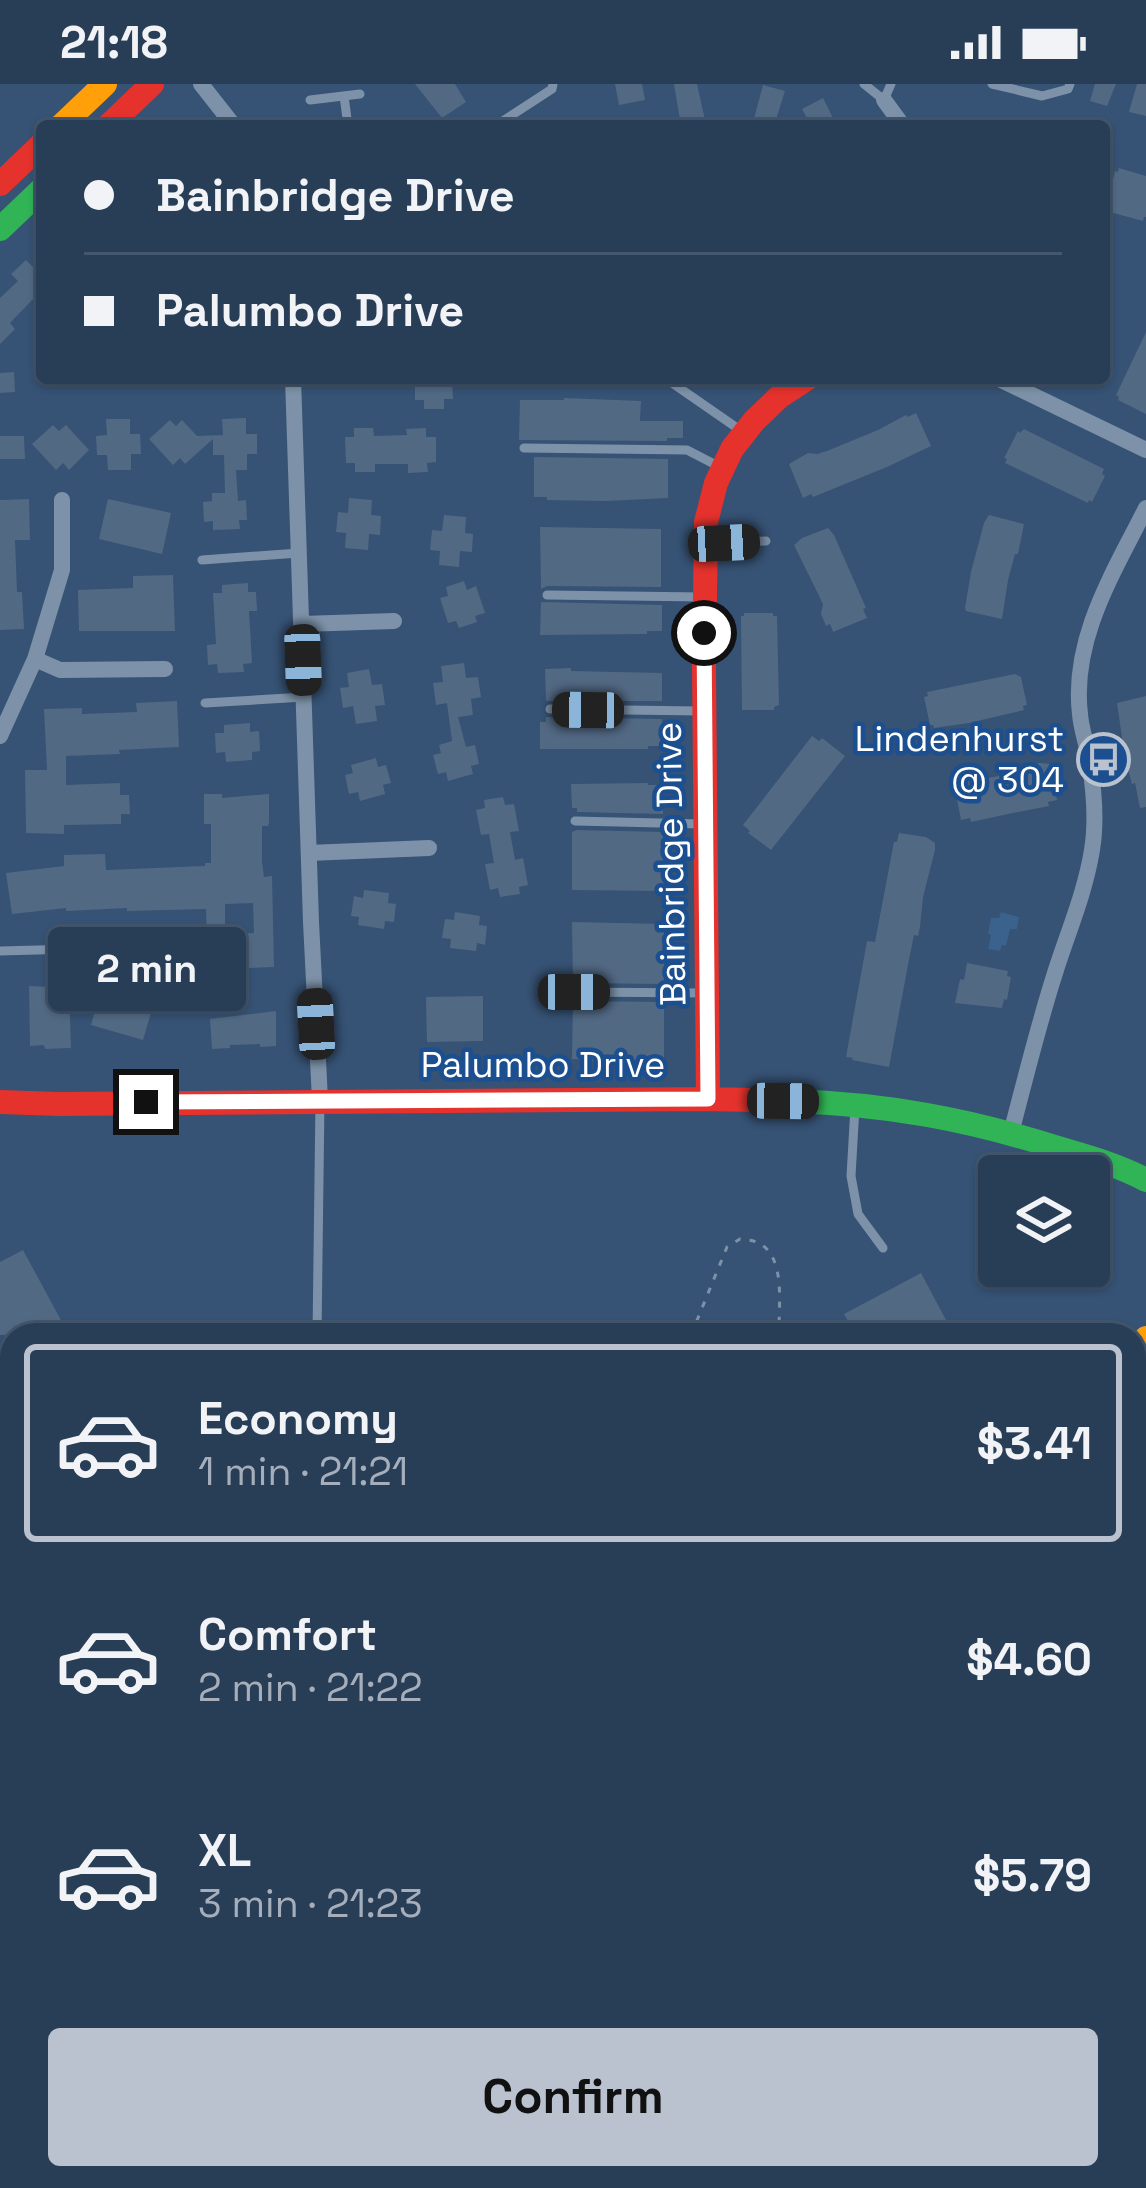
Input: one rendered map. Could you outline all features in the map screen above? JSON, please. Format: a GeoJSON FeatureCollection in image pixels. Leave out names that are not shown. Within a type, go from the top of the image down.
{"type":"FeatureCollection","features":[{"type":"Feature","properties":{"kind":"street"},"geometry":{"type":"LineString","coordinates":[[67,120],[105,84]]}},
{"type":"Feature","properties":{"kind":"street"},"geometry":{"type":"LineString","coordinates":[[114,120],[152,84]]}},
{"type":"Feature","properties":{"kind":"street"},"geometry":{"type":"LineString","coordinates":[[201,84],[229,120]]}},
{"type":"Feature","properties":{"kind":"street"},"geometry":{"type":"LineString","coordinates":[[887,92],[900,120]]}},
{"type":"Feature","properties":{"kind":"street"},"geometry":{"type":"LineString","coordinates":[[0,184],[36,150]]}},
{"type":"Feature","properties":{"kind":"street"},"geometry":{"type":"LineString","coordinates":[[0,229],[36,195]]}},
{"type":"Feature","properties":{"kind":"street"},"geometry":{"type":"LineString","coordinates":[[293,384],[320,1100]]}},
{"type":"Feature","properties":{"kind":"street","name":"Bainbridge Drive"},"geometry":{"type":"LineString","coordinates":[[708,1099],[706,522],[716,483],[745,433],[779,397],[799,384]]}},
{"type":"Feature","properties":{"kind":"street"},"geometry":{"type":"LineString","coordinates":[[1009,384],[1146,450]]}},
{"type":"Feature","properties":{"kind":"street"},"geometry":{"type":"LineString","coordinates":[[0,736],[35,659],[62,570],[62,500]]}},
{"type":"Feature","properties":{"kind":"street"},"geometry":{"type":"LineString","coordinates":[[1011,1133],[1093,845],[1095,805],[1078,691],[1084,648],[1099,602],[1146,508]]}},
{"type":"Feature","properties":{"kind":"street"},"geometry":{"type":"LineString","coordinates":[[302,624],[394,621]]}},
{"type":"Feature","properties":{"kind":"street"},"geometry":{"type":"LineString","coordinates":[[35,659],[59,670],[165,669]]}},
{"type":"Feature","properties":{"kind":"street"},"geometry":{"type":"LineString","coordinates":[[309,853],[429,848]]}},
{"type":"Feature","properties":{"kind":"street","name":"Palumbo Drive"},"geometry":{"type":"LineString","coordinates":[[0,1102],[708,1099],[855,1105],[933,1114],[1011,1133],[1146,1180]]}},
{"type":"Feature","properties":{"kind":"lane"},"geometry":{"type":"LineString","coordinates":[[504,120],[553,84]]}},
{"type":"Feature","properties":{"kind":"lane"},"geometry":{"type":"LineString","coordinates":[[864,84],[887,92]]}},
{"type":"Feature","properties":{"kind":"lane"},"geometry":{"type":"LineString","coordinates":[[992,84],[1042,96],[1068,89],[1070,84]]}},
{"type":"Feature","properties":{"kind":"lane"},"geometry":{"type":"LineString","coordinates":[[310,100],[360,94]]}},
{"type":"Feature","properties":{"kind":"lane"},"geometry":{"type":"LineString","coordinates":[[344,96],[347,120]]}},
{"type":"Feature","properties":{"kind":"lane"},"geometry":{"type":"LineString","coordinates":[[674,384],[745,433]]}},
{"type":"Feature","properties":{"kind":"lane"},"geometry":{"type":"LineString","coordinates":[[524,448],[687,450],[723,469]]}},
{"type":"Feature","properties":{"kind":"lane"},"geometry":{"type":"LineString","coordinates":[[705,544],[766,541]]}},
{"type":"Feature","properties":{"kind":"lane"},"geometry":{"type":"LineString","coordinates":[[202,560],[299,553]]}},
{"type":"Feature","properties":{"kind":"lane"},"geometry":{"type":"LineString","coordinates":[[547,595],[704,597]]}},
{"type":"Feature","properties":{"kind":"lane"},"geometry":{"type":"LineString","coordinates":[[205,704],[304,697]]}},
{"type":"Feature","properties":{"kind":"lane"},"geometry":{"type":"LineString","coordinates":[[550,709],[704,712]]}},
{"type":"Feature","properties":{"kind":"lane"},"geometry":{"type":"LineString","coordinates":[[575,821],[706,824]]}},
{"type":"Feature","properties":{"kind":"lane"},"geometry":{"type":"LineString","coordinates":[[0,951],[113,948]]}},
{"type":"Feature","properties":{"kind":"lane"},"geometry":{"type":"LineString","coordinates":[[574,992],[707,993]]}},
{"type":"Feature","properties":{"kind":"lane"},"geometry":{"type":"LineString","coordinates":[[317,1323],[320,1100]]}},
{"type":"Feature","properties":{"kind":"lane"},"geometry":{"type":"LineString","coordinates":[[855,1105],[851,1176],[857,1214],[884,1248]]}},
{"type":"Feature","properties":{"kind":"path"},"geometry":{"type":"LineString","coordinates":[[697,1323],[727,1247],[740,1239],[760,1244],[775,1258],[779,1323]]}},
{"type":"Feature","properties":{"kind":"water"},"geometry":{"type":"Polygon","coordinates":[[[1001,912],[1019,917],[1017,929],[1010,929],[1000,951],[988,949],[991,918],[999,918],[1001,912]]]}},
{"type":"Feature","properties":{"kind":"building"},"geometry":{"type":"Polygon","coordinates":[[[415,84],[455,84],[466,102],[442,118],[415,84]]]}},
{"type":"Feature","properties":{"kind":"building"},"geometry":{"type":"Polygon","coordinates":[[[615,84],[642,84],[645,100],[619,105],[615,84]]]}},
{"type":"Feature","properties":{"kind":"building"},"geometry":{"type":"Polygon","coordinates":[[[674,84],[697,84],[705,120],[680,120],[674,84]]]}},
{"type":"Feature","properties":{"kind":"building"},"geometry":{"type":"Polygon","coordinates":[[[1095,84],[1116,84],[1107,106],[1090,101],[1095,84]]]}},
{"type":"Feature","properties":{"kind":"building"},"geometry":{"type":"Polygon","coordinates":[[[1137,84],[1146,84],[1146,116],[1129,112],[1137,84]]]}},
{"type":"Feature","properties":{"kind":"building"},"geometry":{"type":"Polygon","coordinates":[[[763,85],[785,91],[776,120],[754,120],[763,85]]]}},
{"type":"Feature","properties":{"kind":"building"},"geometry":{"type":"Polygon","coordinates":[[[823,98],[834,120],[808,120],[802,109],[823,98]]]}},
{"type":"Feature","properties":{"kind":"building"},"geometry":{"type":"Polygon","coordinates":[[[1119,168],[1146,176],[1143,221],[1110,212],[1110,193],[1119,168]]]}},
{"type":"Feature","properties":{"kind":"building"},"geometry":{"type":"Polygon","coordinates":[[[26,260],[33,267],[36,264],[36,300],[10,323],[15,329],[0,344],[0,298],[18,281],[11,274],[26,260]]]}},
{"type":"Feature","properties":{"kind":"building"},"geometry":{"type":"Polygon","coordinates":[[[1146,332],[1146,414],[1116,395],[1146,332]]]}},
{"type":"Feature","properties":{"kind":"building"},"geometry":{"type":"Polygon","coordinates":[[[14,372],[15,392],[0,393],[0,373],[14,372]]]}},
{"type":"Feature","properties":{"kind":"building"},"geometry":{"type":"Polygon","coordinates":[[[415,384],[452,384],[453,399],[444,399],[444,409],[424,409],[424,400],[415,400],[415,384]]]}},
{"type":"Feature","properties":{"kind":"building"},"geometry":{"type":"Polygon","coordinates":[[[520,400],[641,401],[640,421],[683,421],[683,438],[519,440],[520,400]]]}},
{"type":"Feature","properties":{"kind":"building"},"geometry":{"type":"Polygon","coordinates":[[[916,413],[931,446],[803,498],[789,464],[916,413]]]}},
{"type":"Feature","properties":{"kind":"building"},"geometry":{"type":"Polygon","coordinates":[[[246,418],[246,434],[257,434],[257,454],[247,454],[247,470],[236,470],[238,501],[246,500],[247,520],[239,520],[240,529],[213,530],[213,521],[204,522],[203,502],[212,501],[212,493],[225,493],[224,455],[213,455],[213,439],[185,464],[180,458],[173,465],[149,439],[170,420],[176,426],[182,420],[197,436],[223,435],[222,419],[246,418]]]}},
{"type":"Feature","properties":{"kind":"building"},"geometry":{"type":"Polygon","coordinates":[[[106,419],[130,419],[130,434],[140,434],[141,454],[131,454],[131,470],[108,470],[107,455],[97,455],[96,436],[107,435],[106,419]]]}},
{"type":"Feature","properties":{"kind":"building"},"geometry":{"type":"Polygon","coordinates":[[[53,425],[59,431],[66,425],[89,450],[69,470],[63,463],[56,470],[32,444],[53,425]]]}},
{"type":"Feature","properties":{"kind":"building"},"geometry":{"type":"Polygon","coordinates":[[[354,428],[373,428],[374,436],[407,435],[406,429],[426,428],[426,437],[436,437],[436,462],[427,463],[428,472],[408,473],[408,464],[375,464],[375,472],[355,472],[355,463],[346,463],[345,437],[354,437],[354,428]]]}},
{"type":"Feature","properties":{"kind":"building"},"geometry":{"type":"Polygon","coordinates":[[[1024,429],[1104,469],[1092,502],[1005,463],[1018,431],[1024,429]]]}},
{"type":"Feature","properties":{"kind":"building"},"geometry":{"type":"Polygon","coordinates":[[[0,436],[24,436],[25,459],[0,459],[0,436]]]}},
{"type":"Feature","properties":{"kind":"building"},"geometry":{"type":"Polygon","coordinates":[[[534,457],[668,459],[668,498],[534,497],[534,457]]]}},
{"type":"Feature","properties":{"kind":"building"},"geometry":{"type":"Polygon","coordinates":[[[349,498],[372,500],[371,515],[381,516],[380,535],[369,534],[368,550],[345,548],[346,533],[336,532],[338,512],[348,513],[349,498]]]}},
{"type":"Feature","properties":{"kind":"building"},"geometry":{"type":"Polygon","coordinates":[[[29,499],[30,540],[15,540],[24,629],[0,630],[0,500],[29,499]]]}},
{"type":"Feature","properties":{"kind":"building"},"geometry":{"type":"Polygon","coordinates":[[[108,499],[171,513],[162,554],[99,539],[108,499]]]}},
{"type":"Feature","properties":{"kind":"building"},"geometry":{"type":"Polygon","coordinates":[[[444,515],[466,517],[465,533],[473,534],[472,552],[460,551],[459,567],[439,565],[440,551],[430,550],[432,530],[442,531],[444,515]]]}},
{"type":"Feature","properties":{"kind":"building"},"geometry":{"type":"Polygon","coordinates":[[[989,515],[1024,524],[1002,619],[965,608],[989,515]]]}},
{"type":"Feature","properties":{"kind":"building"},"geometry":{"type":"Polygon","coordinates":[[[540,527],[661,529],[661,587],[541,589],[540,527]]]}},
{"type":"Feature","properties":{"kind":"building"},"geometry":{"type":"Polygon","coordinates":[[[828,528],[867,618],[833,632],[830,624],[826,626],[823,604],[794,545],[828,528]]]}},
{"type":"Feature","properties":{"kind":"building"},"geometry":{"type":"Polygon","coordinates":[[[173,575],[175,631],[79,631],[78,590],[133,588],[133,576],[173,575]]]}},
{"type":"Feature","properties":{"kind":"building"},"geometry":{"type":"Polygon","coordinates":[[[464,581],[467,590],[476,586],[485,613],[475,616],[477,622],[459,628],[456,621],[448,623],[440,598],[448,596],[446,587],[464,581]]]}},
{"type":"Feature","properties":{"kind":"building"},"geometry":{"type":"Polygon","coordinates":[[[248,583],[248,592],[256,592],[257,611],[249,611],[252,663],[243,664],[244,672],[218,673],[217,664],[208,665],[207,645],[216,644],[213,593],[222,593],[222,585],[248,583]]]}},
{"type":"Feature","properties":{"kind":"building"},"geometry":{"type":"Polygon","coordinates":[[[541,602],[662,605],[662,631],[540,635],[541,602]]]}},
{"type":"Feature","properties":{"kind":"building"},"geometry":{"type":"Polygon","coordinates":[[[744,613],[777,616],[779,705],[774,710],[742,710],[744,613]]]}},
{"type":"Feature","properties":{"kind":"building"},"geometry":{"type":"Polygon","coordinates":[[[464,663],[466,678],[478,677],[481,697],[471,699],[473,715],[458,717],[466,747],[475,745],[479,764],[471,766],[473,774],[448,781],[446,772],[438,774],[433,755],[441,753],[439,745],[452,741],[447,703],[436,705],[433,683],[443,682],[441,666],[464,663]]]}},
{"type":"Feature","properties":{"kind":"building"},"geometry":{"type":"Polygon","coordinates":[[[369,669],[372,685],[382,684],[385,705],[375,706],[377,721],[356,724],[353,706],[343,708],[340,688],[349,687],[347,673],[369,669]]]}},
{"type":"Feature","properties":{"kind":"building"},"geometry":{"type":"Polygon","coordinates":[[[545,669],[662,673],[662,701],[546,701],[545,669]]]}},
{"type":"Feature","properties":{"kind":"building"},"geometry":{"type":"Polygon","coordinates":[[[1015,674],[1021,677],[1024,710],[969,723],[930,725],[927,692],[1015,674]]]}},
{"type":"Feature","properties":{"kind":"building"},"geometry":{"type":"Polygon","coordinates":[[[1146,696],[1146,807],[1140,808],[1125,758],[1117,703],[1146,696]]]}},
{"type":"Feature","properties":{"kind":"building"},"geometry":{"type":"Polygon","coordinates":[[[177,701],[179,747],[66,756],[66,785],[120,783],[120,795],[129,795],[130,814],[121,814],[121,824],[64,825],[64,834],[26,833],[25,770],[47,770],[44,709],[82,708],[82,714],[137,712],[136,703],[177,701]]]}},
{"type":"Feature","properties":{"kind":"building"},"geometry":{"type":"Polygon","coordinates":[[[546,717],[662,719],[662,746],[540,749],[540,722],[546,722],[546,717]]]}},
{"type":"Feature","properties":{"kind":"building"},"geometry":{"type":"Polygon","coordinates":[[[250,723],[250,732],[259,731],[260,751],[252,752],[252,760],[226,762],[225,752],[216,753],[215,733],[224,733],[224,725],[250,723]]]}},
{"type":"Feature","properties":{"kind":"building"},"geometry":{"type":"Polygon","coordinates":[[[812,736],[845,756],[771,850],[743,825],[812,736]]]}},
{"type":"Feature","properties":{"kind":"building"},"geometry":{"type":"Polygon","coordinates":[[[376,758],[378,767],[386,765],[391,783],[383,785],[385,794],[360,801],[358,792],[349,794],[345,775],[353,773],[351,765],[376,758]]]}},
{"type":"Feature","properties":{"kind":"building"},"geometry":{"type":"Polygon","coordinates":[[[1050,764],[1057,800],[1048,802],[1049,806],[961,820],[954,784],[1019,772],[1050,764]]]}},
{"type":"Feature","properties":{"kind":"building"},"geometry":{"type":"Polygon","coordinates":[[[571,784],[662,785],[663,814],[577,812],[572,808],[571,784]]]}},
{"type":"Feature","properties":{"kind":"building"},"geometry":{"type":"Polygon","coordinates":[[[204,794],[222,794],[222,798],[269,794],[269,823],[262,826],[262,862],[264,877],[272,876],[274,967],[223,969],[210,968],[210,961],[185,962],[186,980],[160,982],[143,1040],[91,1025],[102,985],[149,998],[146,942],[207,939],[206,909],[66,908],[12,914],[6,873],[64,866],[64,855],[105,854],[106,870],[205,866],[211,863],[211,824],[204,824],[204,794]],[[253,903],[225,904],[225,934],[254,933],[253,903]]]}},
{"type":"Feature","properties":{"kind":"building"},"geometry":{"type":"Polygon","coordinates":[[[503,797],[505,805],[514,804],[519,831],[510,832],[515,860],[523,858],[528,885],[519,887],[520,894],[500,897],[498,888],[490,890],[485,864],[494,863],[489,834],[481,835],[476,810],[485,808],[484,800],[503,797]]]}},
{"type":"Feature","properties":{"kind":"building"},"geometry":{"type":"Polygon","coordinates":[[[572,832],[663,832],[664,891],[572,890],[572,832]]]}},
{"type":"Feature","properties":{"kind":"building"},"geometry":{"type":"Polygon","coordinates":[[[899,833],[926,837],[935,843],[935,850],[889,1067],[846,1057],[867,941],[875,942],[899,833]]]}},
{"type":"Feature","properties":{"kind":"building"},"geometry":{"type":"Polygon","coordinates":[[[364,890],[389,893],[388,903],[396,904],[394,922],[385,921],[384,929],[358,925],[359,917],[351,916],[354,896],[363,898],[364,890]]]}},
{"type":"Feature","properties":{"kind":"building"},"geometry":{"type":"Polygon","coordinates":[[[455,912],[480,916],[479,925],[487,926],[485,945],[477,943],[476,951],[450,948],[451,939],[442,938],[445,919],[454,920],[455,912]]]}},
{"type":"Feature","properties":{"kind":"building"},"geometry":{"type":"Polygon","coordinates":[[[572,922],[664,924],[664,984],[573,983],[572,922]]]}},
{"type":"Feature","properties":{"kind":"building"},"geometry":{"type":"Polygon","coordinates":[[[967,963],[1008,971],[1011,977],[1002,1008],[955,1003],[967,963]]]}},
{"type":"Feature","properties":{"kind":"building"},"geometry":{"type":"Polygon","coordinates":[[[29,986],[69,988],[71,1048],[30,1046],[29,986]]]}},
{"type":"Feature","properties":{"kind":"building"},"geometry":{"type":"Polygon","coordinates":[[[483,996],[483,1041],[427,1042],[426,997],[483,996]]]}},
{"type":"Feature","properties":{"kind":"building"},"geometry":{"type":"Polygon","coordinates":[[[573,1001],[664,1002],[664,1061],[572,1059],[573,1001]]]}},
{"type":"Feature","properties":{"kind":"building"},"geometry":{"type":"Polygon","coordinates":[[[276,1011],[276,1046],[212,1049],[210,1019],[276,1011]]]}},
{"type":"Feature","properties":{"kind":"building"},"geometry":{"type":"Polygon","coordinates":[[[23,1250],[63,1323],[0,1323],[0,1262],[23,1250]]]}},
{"type":"Feature","properties":{"kind":"building"},"geometry":{"type":"Polygon","coordinates":[[[921,1273],[948,1323],[849,1323],[844,1314],[921,1273]]]}},
{"type":"Feature","properties":{"kind":"traffic: fast"},"geometry":{"type":"LineString","coordinates":[[0,229],[36,195]]}},
{"type":"Feature","properties":{"kind":"traffic: fast"},"geometry":{"type":"LineString","coordinates":[[791,1101],[959,1121],[1092,1158],[1146,1180]]}},
{"type":"Feature","properties":{"kind":"traffic: slow"},"geometry":{"type":"LineString","coordinates":[[67,120],[105,84]]}},
{"type":"Feature","properties":{"kind":"traffic: jam"},"geometry":{"type":"LineString","coordinates":[[114,120],[152,84]]}},
{"type":"Feature","properties":{"kind":"traffic: jam"},"geometry":{"type":"LineString","coordinates":[[0,184],[36,150]]}},
{"type":"Feature","properties":{"kind":"traffic: jam"},"geometry":{"type":"LineString","coordinates":[[708,1099],[706,522],[716,483],[732,449],[754,421],[799,384]]}},
{"type":"Feature","properties":{"kind":"traffic: jam"},"geometry":{"type":"LineString","coordinates":[[0,1102],[791,1101]]}},
{"type":"Feature","properties":{"kind":"place","name":"Lindenhurst @ 304"},"geometry":{"type":"Point","coordinates":[1103,759]}},
{"type":"Feature","properties":{"kind":"route"},"geometry":{"type":"LineString","coordinates":[[146,1102],[708,1099],[704,633]]}}]}
